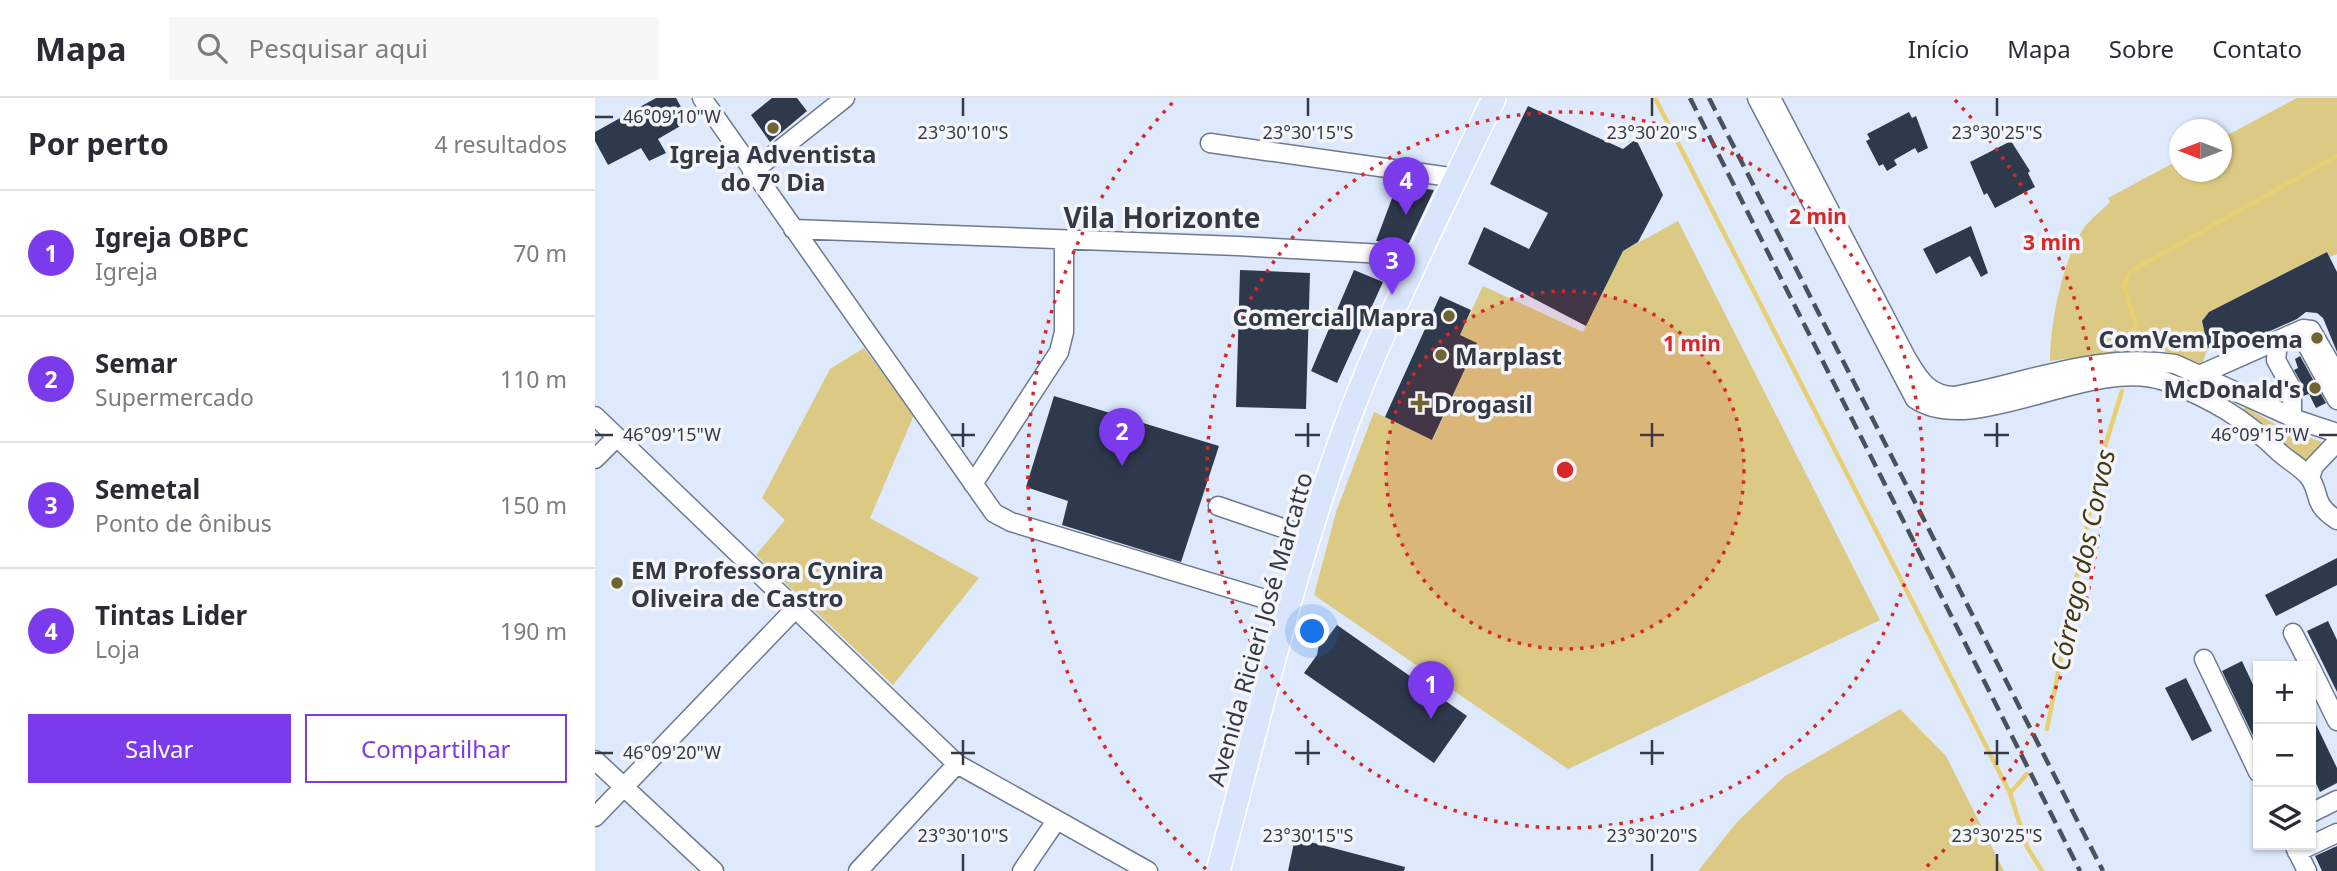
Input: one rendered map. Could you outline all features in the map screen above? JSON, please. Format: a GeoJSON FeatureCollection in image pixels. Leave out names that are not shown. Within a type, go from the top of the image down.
{"type":"FeatureCollection","features":[{"type":"Feature","properties":{"kind":"main road","name":"Avenida Ricieri José Marcatto"},"geometry":{"type":"LineString","coordinates":[[1218,871],[1288,606],[1357,396],[1493,98]]}},
{"type":"Feature","properties":{"kind":"street"},"geometry":{"type":"LineString","coordinates":[[702,98],[995,513],[1011,522],[1288,606]]}},
{"type":"Feature","properties":{"kind":"street"},"geometry":{"type":"LineString","coordinates":[[752,172],[845,98]]}},
{"type":"Feature","properties":{"kind":"street"},"geometry":{"type":"LineString","coordinates":[[1762,99],[1919,379],[1942,396],[1970,393],[2050,372],[2124,360],[2175,365],[2292,417],[2337,433]]}},
{"type":"Feature","properties":{"kind":"street"},"geometry":{"type":"LineString","coordinates":[[1762,99],[1915,400],[1936,411],[1966,411],[2109,379],[2162,380],[2232,412],[2261,432],[2310,478],[2317,502],[2337,520]]}},
{"type":"Feature","properties":{"kind":"street"},"geometry":{"type":"LineString","coordinates":[[1210,143],[1457,178]]}},
{"type":"Feature","properties":{"kind":"street"},"geometry":{"type":"LineString","coordinates":[[793,229],[1238,246],[1420,256]]}},
{"type":"Feature","properties":{"kind":"street"},"geometry":{"type":"LineString","coordinates":[[973,484],[1059,352],[1064,332],[1064,241]]}},
{"type":"Feature","properties":{"kind":"street"},"geometry":{"type":"LineString","coordinates":[[2197,376],[2303,329],[2311,330],[2318,338],[2337,375]]}},
{"type":"Feature","properties":{"kind":"street"},"geometry":{"type":"LineString","coordinates":[[2292,417],[2292,389],[2276,360],[2278,343],[2296,335],[2302,336],[2337,400]]}},
{"type":"Feature","properties":{"kind":"street"},"geometry":{"type":"LineString","coordinates":[[595,416],[957,764],[1148,871]]}},
{"type":"Feature","properties":{"kind":"street"},"geometry":{"type":"LineString","coordinates":[[595,459],[617,438]]}},
{"type":"Feature","properties":{"kind":"street"},"geometry":{"type":"LineString","coordinates":[[2310,478],[2314,466],[2337,442]]}},
{"type":"Feature","properties":{"kind":"street"},"geometry":{"type":"LineString","coordinates":[[1218,506],[1309,537]]}},
{"type":"Feature","properties":{"kind":"street"},"geometry":{"type":"LineString","coordinates":[[595,817],[794,610]]}},
{"type":"Feature","properties":{"kind":"street"},"geometry":{"type":"LineString","coordinates":[[2293,633],[2307,661]]}},
{"type":"Feature","properties":{"kind":"street"},"geometry":{"type":"LineString","coordinates":[[2204,659],[2253,762]]}},
{"type":"Feature","properties":{"kind":"street"},"geometry":{"type":"LineString","coordinates":[[2316,679],[2337,721]]}},
{"type":"Feature","properties":{"kind":"street"},"geometry":{"type":"LineString","coordinates":[[595,760],[714,871]]}},
{"type":"Feature","properties":{"kind":"street"},"geometry":{"type":"LineString","coordinates":[[858,871],[957,764]]}},
{"type":"Feature","properties":{"kind":"street"},"geometry":{"type":"LineString","coordinates":[[2316,810],[2337,800]]}},
{"type":"Feature","properties":{"kind":"street"},"geometry":{"type":"LineString","coordinates":[[1022,871],[1056,821]]}},
{"type":"Feature","properties":{"kind":"street"},"geometry":{"type":"LineString","coordinates":[[2316,841],[2337,833]]}},
{"type":"Feature","properties":{"kind":"street"},"geometry":{"type":"LineString","coordinates":[[2297,850],[2307,871]]}},
{"type":"Feature","properties":{"kind":"shaded area"},"geometry":{"type":"Polygon","coordinates":[[[2297,98],[2337,98],[2337,254],[2330,257],[2327,252],[2209,312],[2202,321],[2208,348],[2202,364],[2152,347],[2050,361],[2052,328],[2059,290],[2071,254],[2086,225],[2110,202],[2108,198],[2169,165],[2169,182],[2232,182],[2232,133],[2297,98]]]}},
{"type":"Feature","properties":{"kind":"shaded area"},"geometry":{"type":"Polygon","coordinates":[[[1678,221],[1880,620],[1568,769],[1314,595],[1336,512],[1374,412],[1433,440],[1476,343],[1460,335],[1483,286],[1583,332],[1623,251],[1678,221]]]}},
{"type":"Feature","properties":{"kind":"shaded area"},"geometry":{"type":"Polygon","coordinates":[[[864,348],[914,415],[870,518],[979,578],[893,685],[756,555],[785,520],[762,498],[830,369],[864,348]]]}},
{"type":"Feature","properties":{"kind":"shaded area"},"geometry":{"type":"Polygon","coordinates":[[[2245,407],[2284,429],[2322,442],[2324,446],[2306,469],[2275,433],[2243,409],[2245,407]]]}},
{"type":"Feature","properties":{"kind":"shaded area"},"geometry":{"type":"Polygon","coordinates":[[[1900,709],[1946,756],[2004,871],[1698,871],[1737,822],[1785,776],[1900,709]]]}},
{"type":"Feature","properties":{"kind":"building"},"geometry":{"type":"Polygon","coordinates":[[[656,98],[676,98],[689,121],[658,139],[666,153],[649,161],[641,148],[608,165],[595,141],[595,132],[656,98]]]}},
{"type":"Feature","properties":{"kind":"building","name":"Igreja Adventista do 7º Dia"},"geometry":{"type":"Polygon","coordinates":[[[772,98],[797,98],[807,111],[770,142],[751,115],[772,98]]]}},
{"type":"Feature","properties":{"kind":"building"},"geometry":{"type":"Polygon","coordinates":[[[1528,106],[1623,149],[1636,139],[1663,195],[1638,242],[1623,251],[1586,326],[1468,264],[1484,227],[1529,249],[1548,213],[1490,184],[1528,106]]]}},
{"type":"Feature","properties":{"kind":"building"},"geometry":{"type":"Polygon","coordinates":[[[1909,112],[1912,118],[1916,116],[1928,148],[1918,153],[1915,148],[1894,160],[1897,165],[1887,171],[1883,164],[1879,166],[1866,141],[1870,139],[1867,134],[1909,112]]]}},
{"type":"Feature","properties":{"kind":"building"},"geometry":{"type":"Polygon","coordinates":[[[2011,141],[2030,171],[2028,173],[2035,187],[1995,208],[1987,193],[1984,195],[1970,162],[2011,141]]]}},
{"type":"Feature","properties":{"kind":"building"},"geometry":{"type":"Polygon","coordinates":[[[1397,185],[1434,190],[1409,243],[1376,241],[1397,185]]]}},
{"type":"Feature","properties":{"kind":"building"},"geometry":{"type":"Polygon","coordinates":[[[1971,226],[1988,273],[1981,277],[1970,256],[1936,274],[1923,249],[1971,226]]]}},
{"type":"Feature","properties":{"kind":"building"},"geometry":{"type":"Polygon","coordinates":[[[2327,252],[2337,272],[2337,352],[2323,318],[2317,313],[2306,312],[2297,319],[2223,352],[2208,348],[2202,321],[2209,312],[2327,252]]]}},
{"type":"Feature","properties":{"kind":"building"},"geometry":{"type":"Polygon","coordinates":[[[1240,270],[1310,273],[1306,409],[1236,407],[1240,270]]]}},
{"type":"Feature","properties":{"kind":"building"},"geometry":{"type":"Polygon","coordinates":[[[1354,270],[1383,282],[1337,383],[1311,371],[1354,270]]]}},
{"type":"Feature","properties":{"kind":"building"},"geometry":{"type":"Polygon","coordinates":[[[1440,296],[1471,310],[1460,335],[1477,343],[1432,440],[1385,417],[1440,296]]]}},
{"type":"Feature","properties":{"kind":"building"},"geometry":{"type":"Polygon","coordinates":[[[2300,356],[2326,403],[2316,408],[2309,394],[2303,396],[2302,384],[2294,370],[2298,368],[2295,359],[2300,356]]]}},
{"type":"Feature","properties":{"kind":"building"},"geometry":{"type":"Polygon","coordinates":[[[1054,396],[1219,446],[1181,562],[1062,525],[1068,501],[1026,487],[1054,396]]]}},
{"type":"Feature","properties":{"kind":"building"},"geometry":{"type":"Polygon","coordinates":[[[2337,558],[2337,585],[2276,616],[2265,595],[2337,558]]]}},
{"type":"Feature","properties":{"kind":"building"},"geometry":{"type":"Polygon","coordinates":[[[2328,621],[2337,640],[2337,692],[2307,631],[2328,621]]]}},
{"type":"Feature","properties":{"kind":"building"},"geometry":{"type":"Polygon","coordinates":[[[1337,625],[1467,716],[1434,763],[1304,673],[1317,655],[1320,638],[1325,641],[1337,625]]]}},
{"type":"Feature","properties":{"kind":"building"},"geometry":{"type":"Polygon","coordinates":[[[2242,661],[2253,685],[2253,736],[2222,671],[2242,661]]]}},
{"type":"Feature","properties":{"kind":"building"},"geometry":{"type":"Polygon","coordinates":[[[2186,678],[2212,731],[2192,741],[2165,688],[2186,678]]]}},
{"type":"Feature","properties":{"kind":"building"},"geometry":{"type":"Polygon","coordinates":[[[2316,724],[2337,768],[2337,783],[2320,792],[2316,783],[2316,724]]]}},
{"type":"Feature","properties":{"kind":"building"},"geometry":{"type":"Polygon","coordinates":[[[1295,838],[1405,867],[1404,871],[1288,871],[1295,838]]]}},
{"type":"Feature","properties":{"kind":"building"},"geometry":{"type":"Polygon","coordinates":[[[2337,846],[2337,871],[2322,871],[2315,856],[2337,846]]]}},
{"type":"Feature","properties":{"kind":"waterway"},"geometry":{"type":"LineString","coordinates":[[1655,98],[2010,793],[2027,847],[2042,871]]}},
{"type":"Feature","properties":{"kind":"waterway","name":"Córrego dos Corvos"},"geometry":{"type":"LineString","coordinates":[[2124,348],[2136,326],[2124,285],[2131,271],[2337,156]]}},
{"type":"Feature","properties":{"kind":"waterway","name":"Córrego dos Corvos"},"geometry":{"type":"LineString","coordinates":[[2047,729],[2098,469],[2122,391]]}},
{"type":"Feature","properties":{"kind":"waterway","name":"Córrego dos Corvos"},"geometry":{"type":"LineString","coordinates":[[2010,793],[2027,774]]}},
{"type":"Feature","properties":{"kind":"railway"},"geometry":{"type":"LineString","coordinates":[[1690,98],[2080,871]]}},
{"type":"Feature","properties":{"kind":"railway"},"geometry":{"type":"LineString","coordinates":[[1709,98],[2103,871]]}},
{"type":"Feature","properties":{"kind":"place","name":"Igreja Adventista do 7º Dia"},"geometry":{"type":"Point","coordinates":[773,128]}},
{"type":"Feature","properties":{"kind":"place","name":"Tintas Lider"},"geometry":{"type":"Point","coordinates":[1406,215]}},
{"type":"Feature","properties":{"kind":"place","name":"Semetal"},"geometry":{"type":"Point","coordinates":[1392,295]}},
{"type":"Feature","properties":{"kind":"place","name":"Comercial Mapra"},"geometry":{"type":"Point","coordinates":[1449,316]}},
{"type":"Feature","properties":{"kind":"place","name":"ComVem Ipoema"},"geometry":{"type":"Point","coordinates":[2317,338]}},
{"type":"Feature","properties":{"kind":"place","name":"Marplast"},"geometry":{"type":"Point","coordinates":[1441,355]}},
{"type":"Feature","properties":{"kind":"place","name":"McDonald's"},"geometry":{"type":"Point","coordinates":[2315,388]}},
{"type":"Feature","properties":{"kind":"place","name":"Drogasil"},"geometry":{"type":"Point","coordinates":[1420,403]}},
{"type":"Feature","properties":{"kind":"place","name":"Semar"},"geometry":{"type":"Point","coordinates":[1122,466]}},
{"type":"Feature","properties":{"kind":"place","name":"EM Professora Cynira Oliveira de Castro"},"geometry":{"type":"Point","coordinates":[617,583]}},
{"type":"Feature","properties":{"kind":"place","name":"Igreja OBPC"},"geometry":{"type":"Point","coordinates":[1431,719]}},
{"type":"Feature","properties":{"kind":"district","name":"Vila Horizonte"},"geometry":{"type":"Point","coordinates":[1162,217]}}]}
